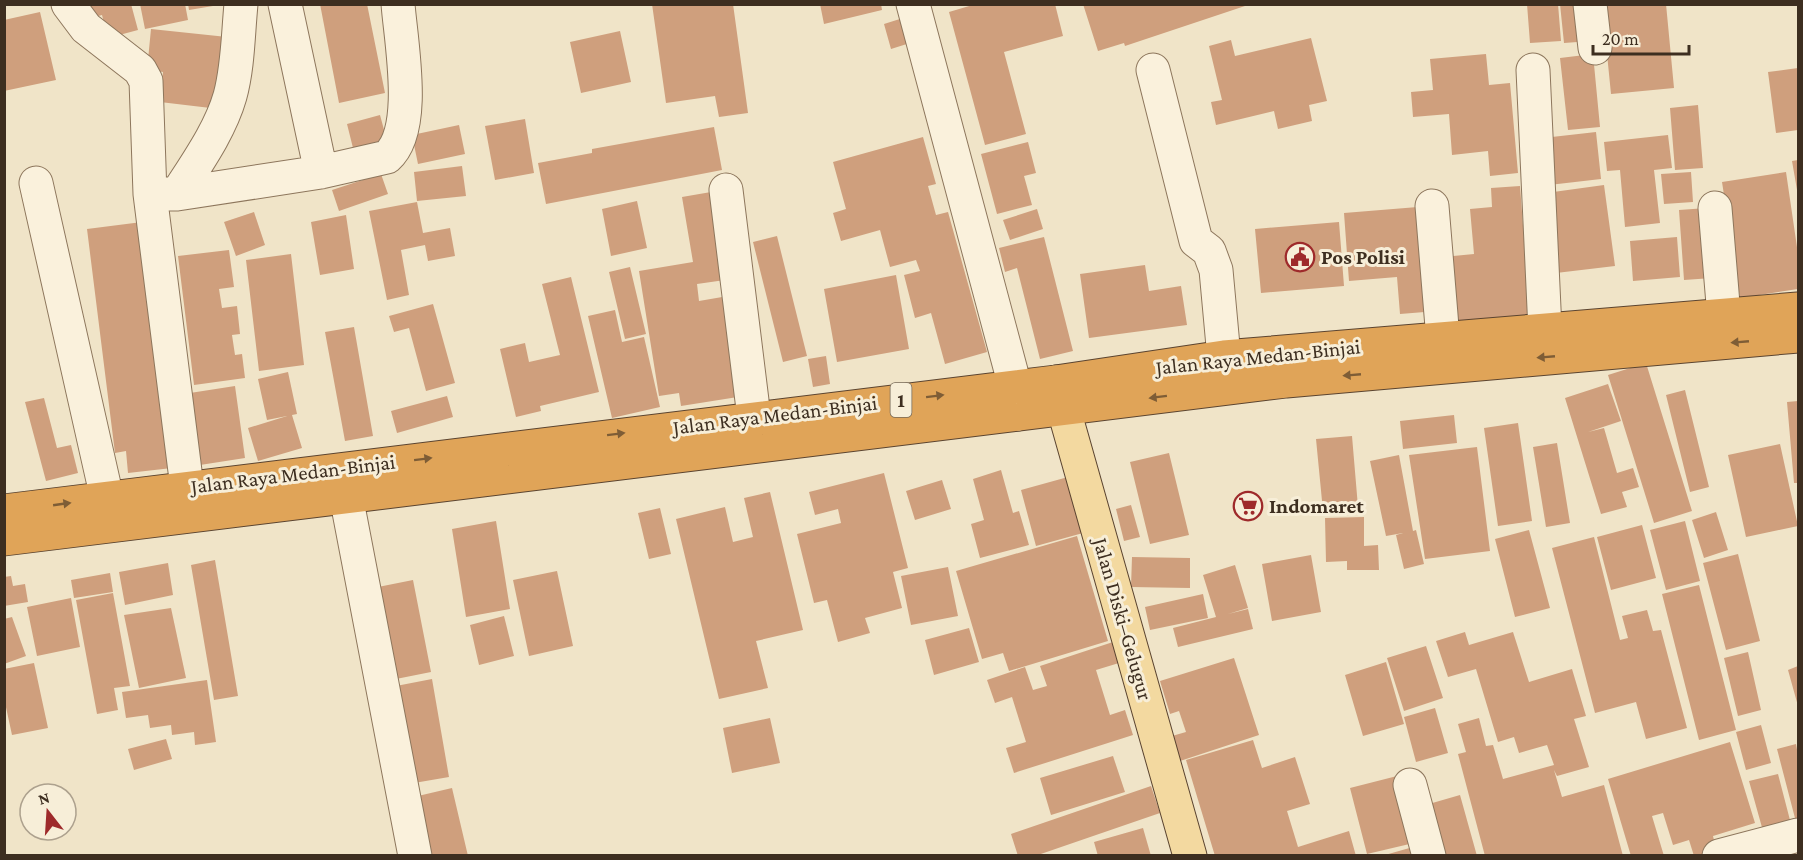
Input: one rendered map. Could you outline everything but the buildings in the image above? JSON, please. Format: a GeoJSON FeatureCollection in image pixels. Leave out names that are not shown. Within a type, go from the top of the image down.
{"type":"FeatureCollection","features":[{"type":"Feature","properties":{"kind":"highway","name":"Jalan Raya Medan-Binjai"},"geometry":{"type":"LineString","coordinates":[[1060,396],[1224,357],[1798,309]]}},
{"type":"Feature","properties":{"kind":"highway","name":"Jalan Raya Medan-Binjai"},"geometry":{"type":"LineString","coordinates":[[4,511],[754,417],[1297,380],[1798,336]]}},
{"type":"Feature","properties":{"kind":"highway","name":"Jalan Raya Medan-Binjai"},"geometry":{"type":"LineString","coordinates":[[4,539],[346,496],[1016,400]]}},
{"type":"Feature","properties":{"kind":"main road","name":"Jalan Diski–Gelugur"},"geometry":{"type":"LineString","coordinates":[[1060,396],[1190,855]]}},
{"type":"Feature","properties":{"kind":"street"},"geometry":{"type":"LineString","coordinates":[[68,4],[78,20],[140,70],[146,81],[164,194],[187,488]]}},
{"type":"Feature","properties":{"kind":"street"},"geometry":{"type":"LineString","coordinates":[[164,194],[211,138],[229,98],[235,71],[241,4]]}},
{"type":"Feature","properties":{"kind":"street"},"geometry":{"type":"LineString","coordinates":[[285,4],[321,172]]}},
{"type":"Feature","properties":{"kind":"street"},"geometry":{"type":"LineString","coordinates":[[164,194],[321,172],[387,157],[395,150],[401,137],[405,95],[398,4]]}},
{"type":"Feature","properties":{"kind":"street"},"geometry":{"type":"LineString","coordinates":[[914,4],[1016,400]]}},
{"type":"Feature","properties":{"kind":"street"},"geometry":{"type":"LineString","coordinates":[[1590,4],[1595,48]]}},
{"type":"Feature","properties":{"kind":"street"},"geometry":{"type":"LineString","coordinates":[[1153,70],[1196,241],[1209,251],[1216,270],[1224,357]]}},
{"type":"Feature","properties":{"kind":"street"},"geometry":{"type":"LineString","coordinates":[[1533,70],[1545,330]]}},
{"type":"Feature","properties":{"kind":"street"},"geometry":{"type":"LineString","coordinates":[[36,183],[107,498]]}},
{"type":"Feature","properties":{"kind":"street"},"geometry":{"type":"LineString","coordinates":[[726,190],[754,417]]}},
{"type":"Feature","properties":{"kind":"street"},"geometry":{"type":"LineString","coordinates":[[1432,206],[1443,339]]}},
{"type":"Feature","properties":{"kind":"street"},"geometry":{"type":"LineString","coordinates":[[1715,208],[1725,316]]}},
{"type":"Feature","properties":{"kind":"street"},"geometry":{"type":"LineString","coordinates":[[346,496],[415,855]]}},
{"type":"Feature","properties":{"kind":"street"},"geometry":{"type":"LineString","coordinates":[[1410,785],[1429,855]]}},
{"type":"Feature","properties":{"kind":"street"},"geometry":{"type":"LineString","coordinates":[[1719,855],[1797,839]]}},
{"type":"Feature","properties":{"kind":"place","name":"Pos Polisi"},"geometry":{"type":"Point","coordinates":[1300,257]}},
{"type":"Feature","properties":{"kind":"place","name":"Indomaret"},"geometry":{"type":"Point","coordinates":[1248,506]}}]}
